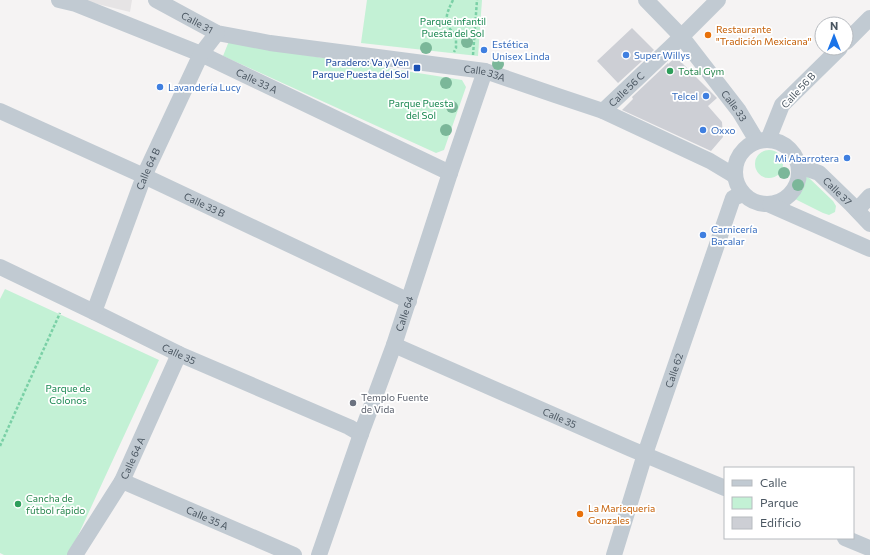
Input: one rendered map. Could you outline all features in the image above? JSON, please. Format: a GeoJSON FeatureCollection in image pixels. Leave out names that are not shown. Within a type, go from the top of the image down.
{"type":"FeatureCollection","features":[{"type":"Feature","properties":{"kind":"street","name":"Calle 33 A"},"geometry":{"type":"LineString","coordinates":[[59,0],[76,4],[201,54],[450,173]]}},
{"type":"Feature","properties":{"kind":"street","name":"Calle 31"},"geometry":{"type":"LineString","coordinates":[[156,0],[216,33]]}},
{"type":"Feature","properties":{"kind":"street","name":"Calle 33"},"geometry":{"type":"LineString","coordinates":[[646,0],[681,36],[763,141]]}},
{"type":"Feature","properties":{"kind":"street","name":"Calle 56 C"},"geometry":{"type":"LineString","coordinates":[[603,111],[718,0]]}},
{"type":"Feature","properties":{"kind":"street"},"geometry":{"type":"LineString","coordinates":[[854,34],[870,18]]}},
{"type":"Feature","properties":{"kind":"street","name":"Calle 64 B"},"geometry":{"type":"LineString","coordinates":[[94,312],[144,176],[201,54],[216,33]]}},
{"type":"Feature","properties":{"kind":"street","name":"Calle 33A"},"geometry":{"type":"LineString","coordinates":[[216,33],[270,43],[479,70],[603,111],[710,161],[735,176]]}},
{"type":"Feature","properties":{"kind":"street","name":"Calle 56 B"},"geometry":{"type":"LineString","coordinates":[[763,141],[782,105],[832,56]]}},
{"type":"Feature","properties":{"kind":"street","name":"Calle 64"},"geometry":{"type":"LineString","coordinates":[[319,555],[409,301],[450,173],[479,70]]}},
{"type":"Feature","properties":{"kind":"street","name":"Calle 33 B"},"geometry":{"type":"LineString","coordinates":[[0,111],[144,176],[409,301]]}},
{"type":"Feature","properties":{"kind":"street"},"geometry":{"type":"LineString","coordinates":[[770,205],[780,202],[790,196],[796,188],[800,177],[799,166],[796,156],[789,148],[779,142],[763,141],[747,146],[740,154],[735,164],[735,176],[738,186],[743,194],[751,201],[770,205],[870,249]]}},
{"type":"Feature","properties":{"kind":"street","name":"Calle 37"},"geometry":{"type":"LineString","coordinates":[[799,166],[819,173],[870,224]]}},
{"type":"Feature","properties":{"kind":"street","name":"Calle 62"},"geometry":{"type":"LineString","coordinates":[[614,555],[645,454],[733,198],[743,194]]}},
{"type":"Feature","properties":{"kind":"street"},"geometry":{"type":"LineString","coordinates":[[857,210],[870,196]]}},
{"type":"Feature","properties":{"kind":"street","name":"Calle 35"},"geometry":{"type":"LineString","coordinates":[[0,267],[179,354],[349,427],[361,434]]}},
{"type":"Feature","properties":{"kind":"street","name":"Calle 35"},"geometry":{"type":"LineString","coordinates":[[394,345],[724,488]]}},
{"type":"Feature","properties":{"kind":"street","name":"Calle 64 A"},"geometry":{"type":"LineString","coordinates":[[75,555],[122,481],[179,354]]}},
{"type":"Feature","properties":{"kind":"street","name":"Calle 35 A"},"geometry":{"type":"LineString","coordinates":[[122,481],[294,555]]}},
{"type":"Feature","properties":{"kind":"street"},"geometry":{"type":"LineString","coordinates":[[848,539],[870,548]]}},
{"type":"Feature","properties":{"kind":"street"},"geometry":{"type":"LineString","coordinates":[[868,555],[870,545]]}},
{"type":"Feature","properties":{"kind":"path"},"geometry":{"type":"LineString","coordinates":[[447,66],[456,48],[456,35],[450,31],[446,21],[448,10],[453,0]]}},
{"type":"Feature","properties":{"kind":"path"},"geometry":{"type":"LineString","coordinates":[[478,0],[473,60],[479,70]]}},
{"type":"Feature","properties":{"kind":"path"},"geometry":{"type":"LineString","coordinates":[[0,446],[66,299]]}},
{"type":"Feature","properties":{"kind":"shaded area"},"geometry":{"type":"Polygon","coordinates":[[[81,0],[132,0],[130,12],[81,0]]]}},
{"type":"Feature","properties":{"kind":"green space","name":"Parque infantil Puesta del Sol"},"geometry":{"type":"Polygon","coordinates":[[[367,0],[482,0],[478,56],[361,43],[367,0]]]}},
{"type":"Feature","properties":{"kind":"green space","name":"Parque Puesta del Sol"},"geometry":{"type":"Polygon","coordinates":[[[231,36],[267,49],[462,80],[466,87],[444,150],[436,153],[223,56],[231,36]]]}},
{"type":"Feature","properties":{"kind":"green space"},"geometry":{"type":"Polygon","coordinates":[[[769,150],[779,154],[783,164],[779,174],[769,178],[759,174],[755,164],[759,154],[769,150]]]}},
{"type":"Feature","properties":{"kind":"green space"},"geometry":{"type":"Polygon","coordinates":[[[807,176],[833,201],[836,206],[835,212],[829,215],[823,213],[791,197],[807,176]]]}},
{"type":"Feature","properties":{"kind":"green space","name":"Parque de Colonos"},"geometry":{"type":"Polygon","coordinates":[[[5,289],[159,360],[69,555],[4,555],[0,553],[0,299],[5,289]]]}},
{"type":"Feature","properties":{"kind":"building","name":"Super Willys"},"geometry":{"type":"Polygon","coordinates":[[[632,28],[654,50],[618,83],[597,61],[632,28]]]}},
{"type":"Feature","properties":{"kind":"building"},"geometry":{"type":"Polygon","coordinates":[[[676,57],[717,98],[708,106],[722,122],[723,137],[711,151],[622,110],[633,99],[632,97],[676,57]]]}},
{"type":"Feature","properties":{"kind":"place","name":"Restaurante \"Tradición Mexicana\""},"geometry":{"type":"Point","coordinates":[708,35]}},
{"type":"Feature","properties":{"kind":"place","name":"Estética Unisex Linda"},"geometry":{"type":"Point","coordinates":[484,50]}},
{"type":"Feature","properties":{"kind":"place","name":"Super Willys"},"geometry":{"type":"Point","coordinates":[626,55]}},
{"type":"Feature","properties":{"kind":"place","name":"Paradero: Va y Ven Parque Puesta del Sol"},"geometry":{"type":"Point","coordinates":[417,68]}},
{"type":"Feature","properties":{"kind":"place","name":"Total Gym"},"geometry":{"type":"Point","coordinates":[670,71]}},
{"type":"Feature","properties":{"kind":"place","name":"Lavandería Lucy"},"geometry":{"type":"Point","coordinates":[160,87]}},
{"type":"Feature","properties":{"kind":"place","name":"Telcel"},"geometry":{"type":"Point","coordinates":[706,96]}},
{"type":"Feature","properties":{"kind":"place","name":"Oxxo"},"geometry":{"type":"Point","coordinates":[703,130]}},
{"type":"Feature","properties":{"kind":"place","name":"Mi Abarrotera"},"geometry":{"type":"Point","coordinates":[847,158]}},
{"type":"Feature","properties":{"kind":"place","name":"Carnicería Bacalar"},"geometry":{"type":"Point","coordinates":[703,235]}},
{"type":"Feature","properties":{"kind":"place","name":"Templo Fuente de Vida"},"geometry":{"type":"Point","coordinates":[353,403]}},
{"type":"Feature","properties":{"kind":"place","name":"Cancha de fútbol rápido"},"geometry":{"type":"Point","coordinates":[18,504]}},
{"type":"Feature","properties":{"kind":"place","name":"La Marisqueria Gonzales"},"geometry":{"type":"Point","coordinates":[580,514]}}]}
